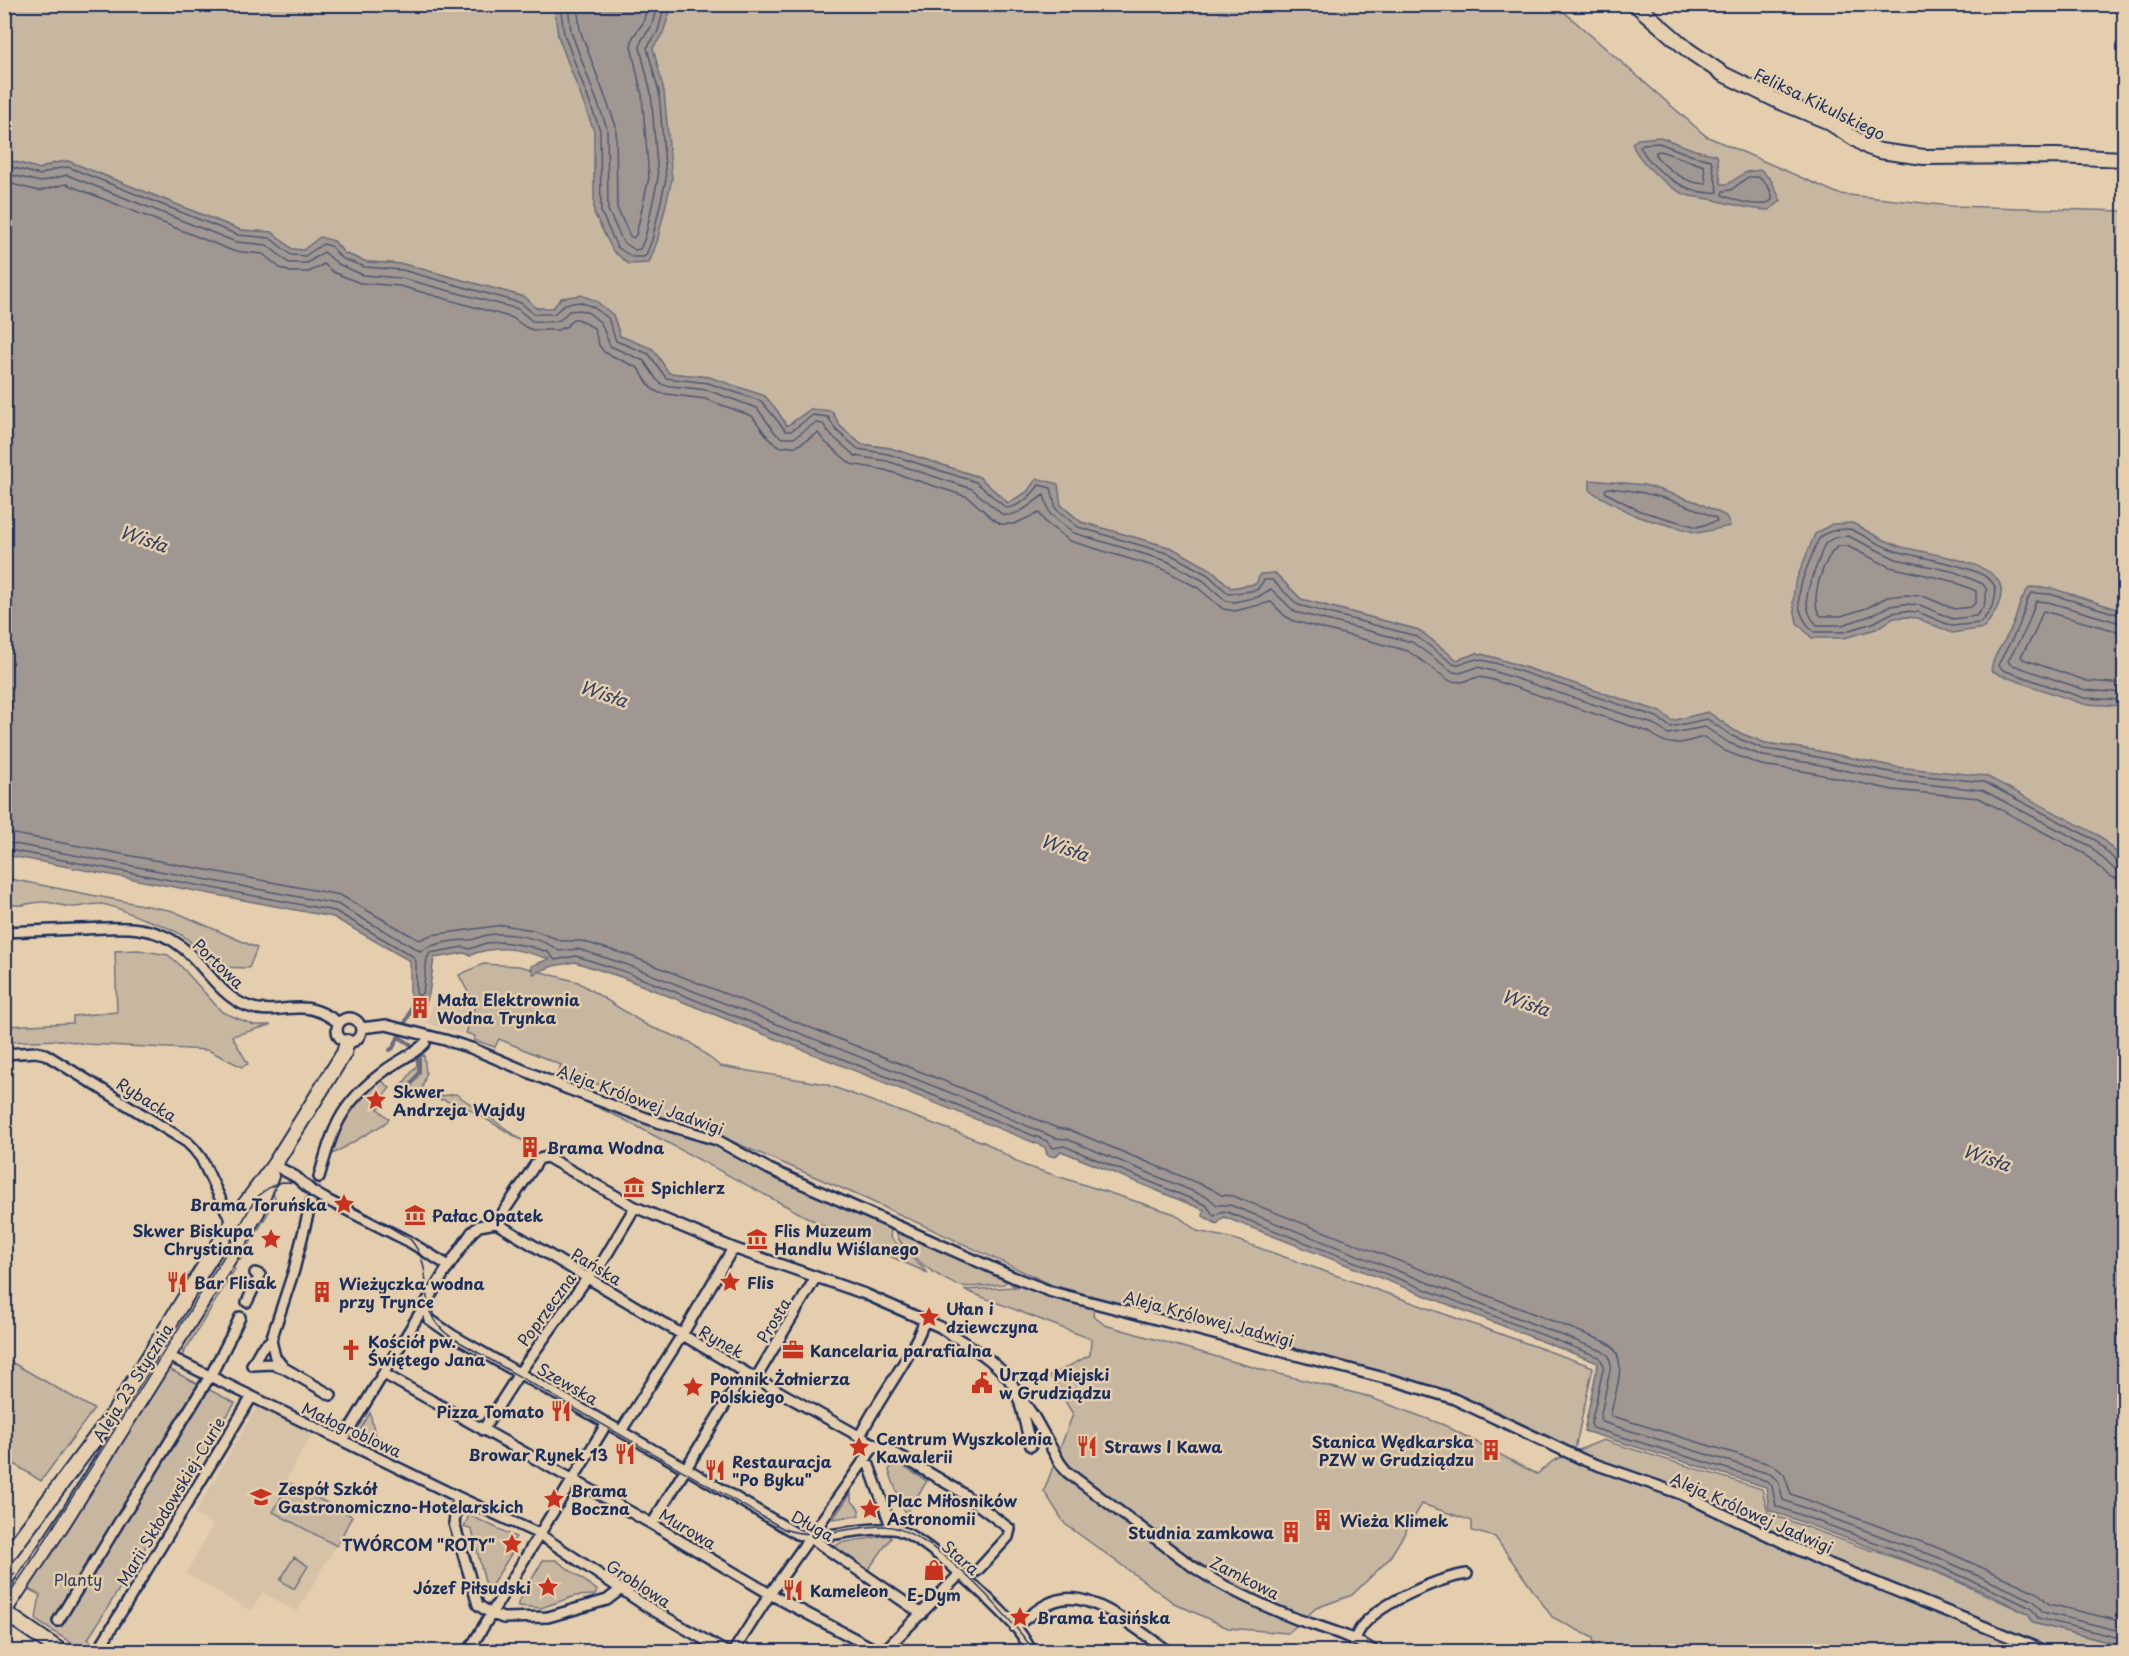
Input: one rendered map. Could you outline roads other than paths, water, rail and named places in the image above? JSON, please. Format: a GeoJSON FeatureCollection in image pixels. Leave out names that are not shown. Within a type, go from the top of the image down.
{"type":"FeatureCollection","features":[{"type":"Feature","properties":{"kind":"street","name":"Feliksa Kikulskiego"},"geometry":{"type":"LineString","coordinates":[[1635,4],[1688,50],[1723,74],[1778,101],[1827,121],[1868,147],[1880,151],[1924,157],[2056,156],[2124,159]]}},
{"type":"Feature","properties":{"kind":"street","name":"Portowa"},"geometry":{"type":"LineString","coordinates":[[4,932],[122,927],[154,932],[182,947],[228,994],[245,1005],[263,1010],[302,1008],[315,1010],[339,1023]]}},
{"type":"Feature","properties":{"kind":"street"},"geometry":{"type":"LineString","coordinates":[[346,1018],[354,1019],[361,1028],[358,1038],[347,1042],[339,1036],[337,1030],[339,1023],[346,1018]]}},
{"type":"Feature","properties":{"kind":"street","name":"Aleja Królowej Jadwigi"},"geometry":{"type":"LineString","coordinates":[[361,1028],[386,1025],[400,1027],[471,1048],[568,1089],[657,1122],[717,1140],[769,1169],[1052,1292],[1396,1381],[1452,1398],[1586,1461],[1681,1494],[1822,1561],[2047,1652]]}},
{"type":"Feature","properties":{"kind":"street","name":"Aleja 23 Stycznia"},"geometry":{"type":"LineString","coordinates":[[4,1560],[89,1448],[232,1223],[274,1165],[344,1053],[347,1042]]}},
{"type":"Feature","properties":{"kind":"street"},"geometry":{"type":"LineString","coordinates":[[319,1177],[333,1132],[350,1100],[384,1070],[425,1043]]}},
{"type":"Feature","properties":{"kind":"street","name":"Rybacka"},"geometry":{"type":"LineString","coordinates":[[4,1054],[36,1052],[45,1054],[187,1142],[201,1158],[232,1223]]}},
{"type":"Feature","properties":{"kind":"street","name":"Zamkowa"},"geometry":{"type":"LineString","coordinates":[[496,1223],[539,1159],[554,1160],[635,1207],[733,1248],[865,1294],[924,1322],[940,1327],[1007,1376],[1034,1417],[1059,1463],[1089,1489],[1212,1579],[1278,1611],[1354,1640],[1375,1652]]}},
{"type":"Feature","properties":{"kind":"street"},"geometry":{"type":"LineString","coordinates":[[274,1165],[296,1177],[325,1199],[408,1241],[449,1266]]}},
{"type":"Feature","properties":{"kind":"street","name":"Aleja 23 Stycznia"},"geometry":{"type":"LineString","coordinates":[[4,1612],[257,1212],[265,1196],[274,1165]]}},
{"type":"Feature","properties":{"kind":"street"},"geometry":{"type":"LineString","coordinates":[[311,1202],[294,1270],[271,1340],[250,1364],[272,1364],[284,1368],[331,1395]]}},
{"type":"Feature","properties":{"kind":"street","name":"Poprzeczna"},"geometry":{"type":"LineString","coordinates":[[483,1430],[519,1373],[588,1277],[600,1266],[635,1207]]}},
{"type":"Feature","properties":{"kind":"street"},"geometry":{"type":"LineString","coordinates":[[343,1440],[472,1232],[479,1226],[496,1223]]}},
{"type":"Feature","properties":{"kind":"street","name":"Pańska"},"geometry":{"type":"LineString","coordinates":[[496,1223],[682,1335]]}},
{"type":"Feature","properties":{"kind":"street"},"geometry":{"type":"LineString","coordinates":[[682,1335],[733,1248]]}},
{"type":"Feature","properties":{"kind":"street"},"geometry":{"type":"LineString","coordinates":[[213,1371],[260,1275],[255,1273]]}},
{"type":"Feature","properties":{"kind":"street","name":"Prosta"},"geometry":{"type":"LineString","coordinates":[[756,1378],[816,1277]]}},
{"type":"Feature","properties":{"kind":"street","name":"Szewska"},"geometry":{"type":"LineString","coordinates":[[425,1305],[429,1319],[436,1325],[610,1424]]}},
{"type":"Feature","properties":{"kind":"street"},"geometry":{"type":"LineString","coordinates":[[860,1436],[870,1414],[918,1337],[924,1322]]}},
{"type":"Feature","properties":{"kind":"street","name":"Rynek"},"geometry":{"type":"LineString","coordinates":[[621,1431],[682,1335],[745,1372],[652,1524]]}},
{"type":"Feature","properties":{"kind":"street"},"geometry":{"type":"LineString","coordinates":[[271,1340],[275,1357],[284,1368]]}},
{"type":"Feature","properties":{"kind":"street","name":"Małogroblowa"},"geometry":{"type":"LineString","coordinates":[[154,1349],[250,1398],[539,1534]]}},
{"type":"Feature","properties":{"kind":"street"},"geometry":{"type":"LineString","coordinates":[[733,1652],[770,1594],[875,1445],[745,1372]]}},
{"type":"Feature","properties":{"kind":"street","name":"Murowa"},"geometry":{"type":"LineString","coordinates":[[384,1374],[652,1524],[770,1594],[876,1650],[887,1648],[957,1577],[977,1571],[1008,1536],[1010,1529],[958,1490],[904,1458],[875,1445]]}},
{"type":"Feature","properties":{"kind":"street"},"geometry":{"type":"LineString","coordinates":[[58,1621],[207,1381]]}},
{"type":"Feature","properties":{"kind":"street"},"geometry":{"type":"LineString","coordinates":[[1015,1389],[1031,1446]]}},
{"type":"Feature","properties":{"kind":"street","name":"Marii Skłodowskiej-Curie"},"geometry":{"type":"LineString","coordinates":[[97,1652],[250,1398]]}},
{"type":"Feature","properties":{"kind":"street"},"geometry":{"type":"LineString","coordinates":[[468,1652],[572,1480],[610,1424],[686,1468]]}},
{"type":"Feature","properties":{"kind":"street"},"geometry":{"type":"LineString","coordinates":[[811,1538],[892,1529],[869,1465],[863,1461]]}},
{"type":"Feature","properties":{"kind":"street","name":"Długa"},"geometry":{"type":"LineString","coordinates":[[686,1468],[797,1534],[811,1538],[922,1614]]}},
{"type":"Feature","properties":{"kind":"street"},"geometry":{"type":"LineString","coordinates":[[458,1497],[454,1523],[478,1605],[490,1613],[503,1618],[548,1617],[607,1600],[620,1590]]}},
{"type":"Feature","properties":{"kind":"street","name":"Stara"},"geometry":{"type":"LineString","coordinates":[[892,1529],[915,1539],[961,1576],[1015,1627],[1032,1652]]}},
{"type":"Feature","properties":{"kind":"street","name":"Groblowa"},"geometry":{"type":"LineString","coordinates":[[539,1534],[659,1615],[726,1652]]}},
{"type":"Feature","properties":{"kind":"street"},"geometry":{"type":"LineString","coordinates":[[1354,1640],[1373,1615],[1431,1584],[1467,1574]]}},
{"type":"Feature","properties":{"kind":"street"},"geometry":{"type":"LineString","coordinates":[[1015,1627],[1045,1605],[1064,1598],[1082,1599],[1098,1605],[1169,1652]]}},
{"type":"Feature","properties":{"kind":"street"},"geometry":{"type":"LineString","coordinates":[[4,1612],[62,1652]]}},
{"type":"Feature","properties":{"kind":"water"},"geometry":{"type":"Polygon","coordinates":[[[554,5],[672,5],[663,33],[653,48],[664,91],[672,179],[657,242],[649,263],[629,264],[613,251],[594,213],[594,131],[558,36],[554,5]]]}},
{"type":"Feature","properties":{"kind":"water"},"geometry":{"type":"Polygon","coordinates":[[[1660,137],[1695,150],[1717,155],[1721,184],[1728,184],[1746,172],[1761,170],[1771,180],[1781,201],[1769,210],[1762,210],[1682,193],[1648,167],[1635,151],[1632,143],[1638,139],[1660,137]]]}},
{"type":"Feature","properties":{"kind":"water","name":"Wisła"},"geometry":{"type":"Polygon","coordinates":[[[4,159],[40,169],[54,163],[68,161],[240,230],[272,232],[292,249],[303,250],[320,237],[334,241],[344,253],[367,262],[403,264],[525,297],[536,308],[553,308],[561,298],[581,295],[596,301],[613,315],[620,336],[653,349],[669,373],[709,377],[765,396],[787,426],[811,409],[832,411],[840,426],[861,444],[890,448],[979,477],[1008,503],[1027,492],[1037,478],[1058,484],[1061,505],[1081,522],[1172,548],[1212,570],[1231,588],[1256,584],[1260,574],[1275,573],[1301,599],[1419,630],[1457,660],[1477,653],[1496,658],[1661,712],[1672,721],[1708,712],[1735,731],[1765,743],[1896,767],[1986,776],[2098,835],[2124,860],[2124,1646],[2033,1623],[2028,1614],[1989,1594],[1932,1570],[1769,1510],[1766,1487],[1584,1431],[1598,1363],[1224,1217],[1217,1224],[1203,1216],[1204,1210],[1061,1151],[1055,1157],[1047,1155],[1045,1147],[621,977],[575,962],[553,966],[533,974],[531,966],[549,959],[519,950],[500,949],[470,955],[464,953],[434,958],[429,994],[425,1005],[410,999],[410,961],[333,917],[5,855],[4,159]]]}},
{"type":"Feature","properties":{"kind":"water"},"geometry":{"type":"Polygon","coordinates":[[[1590,480],[1645,485],[1697,502],[1726,516],[1730,526],[1698,533],[1638,517],[1590,491],[1590,480]]]}},
{"type":"Feature","properties":{"kind":"water"},"geometry":{"type":"Polygon","coordinates":[[[1852,523],[1896,545],[1967,562],[1990,572],[2000,585],[2001,598],[1984,628],[1952,633],[1917,618],[1906,617],[1894,618],[1876,629],[1844,638],[1812,638],[1797,623],[1793,603],[1795,583],[1815,534],[1832,524],[1852,523]]]}},
{"type":"Feature","properties":{"kind":"water"},"geometry":{"type":"Polygon","coordinates":[[[2030,587],[2051,588],[2124,611],[2124,706],[2083,704],[1991,670],[2022,599],[2030,587]]]}},
{"type":"Feature","properties":{"kind":"waterway"},"geometry":{"type":"LineString","coordinates":[[390,1050],[409,1015],[413,1000]]}},
{"type":"Feature","properties":{"kind":"waterway"},"geometry":{"type":"LineString","coordinates":[[399,1037],[413,1046]]}},
{"type":"Feature","properties":{"kind":"waterway"},"geometry":{"type":"LineString","coordinates":[[406,1093],[419,1072],[419,1057]]}},
{"type":"Feature","properties":{"kind":"tunnel"},"geometry":{"type":"LineString","coordinates":[[311,1202],[319,1177]]}},
{"type":"Feature","properties":{"kind":"tram line"},"geometry":{"type":"LineString","coordinates":[[4,1602],[226,1253],[249,1209],[260,1194],[270,1187],[282,1182],[306,1183],[410,1239],[424,1265],[431,1315],[438,1326],[451,1337],[784,1529],[808,1534],[883,1526],[902,1530],[944,1556],[988,1596],[1035,1652]]}},
{"type":"Feature","properties":{"kind":"tram line"},"geometry":{"type":"LineString","coordinates":[[4,1582],[15,1574]]}},
{"type":"Feature","properties":{"kind":"place","name":"Mała Elektrownia Wodna Trynka"},"geometry":{"type":"Point","coordinates":[420,1008]}},
{"type":"Feature","properties":{"kind":"place","name":"Skwer Andrzeja Wajdy"},"geometry":{"type":"Point","coordinates":[376,1100]}},
{"type":"Feature","properties":{"kind":"place","name":"Brama Wodna"},"geometry":{"type":"Point","coordinates":[530,1147]}},
{"type":"Feature","properties":{"kind":"place","name":"Spichlerz"},"geometry":{"type":"Point","coordinates":[634,1187]}},
{"type":"Feature","properties":{"kind":"place","name":"Brama Toruńska"},"geometry":{"type":"Point","coordinates":[344,1204]}},
{"type":"Feature","properties":{"kind":"place","name":"Pałac Opatek"},"geometry":{"type":"Point","coordinates":[415,1215]}},
{"type":"Feature","properties":{"kind":"place","name":"Skwer Biskupa Chrystiana"},"geometry":{"type":"Point","coordinates":[271,1239]}},
{"type":"Feature","properties":{"kind":"place","name":"Flis Muzeum Handlu Wiślanego"},"geometry":{"type":"Point","coordinates":[757,1239]}},
{"type":"Feature","properties":{"kind":"place","name":"Bar Flisak"},"geometry":{"type":"Point","coordinates":[177,1282]}},
{"type":"Feature","properties":{"kind":"place","name":"Flis"},"geometry":{"type":"Point","coordinates":[730,1282]}},
{"type":"Feature","properties":{"kind":"place","name":"Wieżyczka wodna przy Trynce"},"geometry":{"type":"Point","coordinates":[322,1292]}},
{"type":"Feature","properties":{"kind":"place","name":"Ułan i dziewczyna"},"geometry":{"type":"Point","coordinates":[929,1317]}},
{"type":"Feature","properties":{"kind":"place","name":"Kościół pw. Świętego Jana"},"geometry":{"type":"Point","coordinates":[351,1350]}},
{"type":"Feature","properties":{"kind":"place","name":"Kancelaria parafialna"},"geometry":{"type":"Point","coordinates":[793,1350]}},
{"type":"Feature","properties":{"kind":"place","name":"Urząd Miejski w Grudziądzu"},"geometry":{"type":"Point","coordinates":[982,1383]}},
{"type":"Feature","properties":{"kind":"place","name":"Pomnik Żołnierza Polskiego"},"geometry":{"type":"Point","coordinates":[693,1387]}},
{"type":"Feature","properties":{"kind":"place","name":"Pizza Tomato"},"geometry":{"type":"Point","coordinates":[561,1411]}},
{"type":"Feature","properties":{"kind":"place","name":"Straws I Kawa"},"geometry":{"type":"Point","coordinates":[1087,1446]}},
{"type":"Feature","properties":{"kind":"place","name":"Centrum Wyszkolenia Kawalerii"},"geometry":{"type":"Point","coordinates":[859,1447]}},
{"type":"Feature","properties":{"kind":"place","name":"Stanica Wędkarska PZW w Grudziądzu"},"geometry":{"type":"Point","coordinates":[1491,1450]}},
{"type":"Feature","properties":{"kind":"place","name":"Browar Rynek 13"},"geometry":{"type":"Point","coordinates":[625,1454]}},
{"type":"Feature","properties":{"kind":"place","name":"Restauracja \"Po Byku\""},"geometry":{"type":"Point","coordinates":[715,1470]}},
{"type":"Feature","properties":{"kind":"place","name":"Zespół Szkół Gastronomiczno-Hotelarskich"},"geometry":{"type":"Point","coordinates":[261,1497]}},
{"type":"Feature","properties":{"kind":"place","name":"Brama Boczna"},"geometry":{"type":"Point","coordinates":[554,1499]}},
{"type":"Feature","properties":{"kind":"place","name":"Plac Miłosników Astronomii"},"geometry":{"type":"Point","coordinates":[870,1509]}},
{"type":"Feature","properties":{"kind":"place","name":"Wieża Klimek"},"geometry":{"type":"Point","coordinates":[1323,1520]}},
{"type":"Feature","properties":{"kind":"place","name":"Studnia zamkowa"},"geometry":{"type":"Point","coordinates":[1291,1532]}},
{"type":"Feature","properties":{"kind":"place","name":"TWÓRCOM \"ROTY\""},"geometry":{"type":"Point","coordinates":[512,1544]}},
{"type":"Feature","properties":{"kind":"place","name":"E-Dym"},"geometry":{"type":"Point","coordinates":[934,1570]}},
{"type":"Feature","properties":{"kind":"place","name":"Józef Piłsudski"},"geometry":{"type":"Point","coordinates":[548,1587]}},
{"type":"Feature","properties":{"kind":"place","name":"Kameleon"},"geometry":{"type":"Point","coordinates":[793,1590]}},
{"type":"Feature","properties":{"kind":"place","name":"Brama Łasińska"},"geometry":{"type":"Point","coordinates":[1020,1617]}},
{"type":"Feature","properties":{"kind":"park label","name":"Planty"},"geometry":{"type":"Point","coordinates":[78,1579]}}]}
